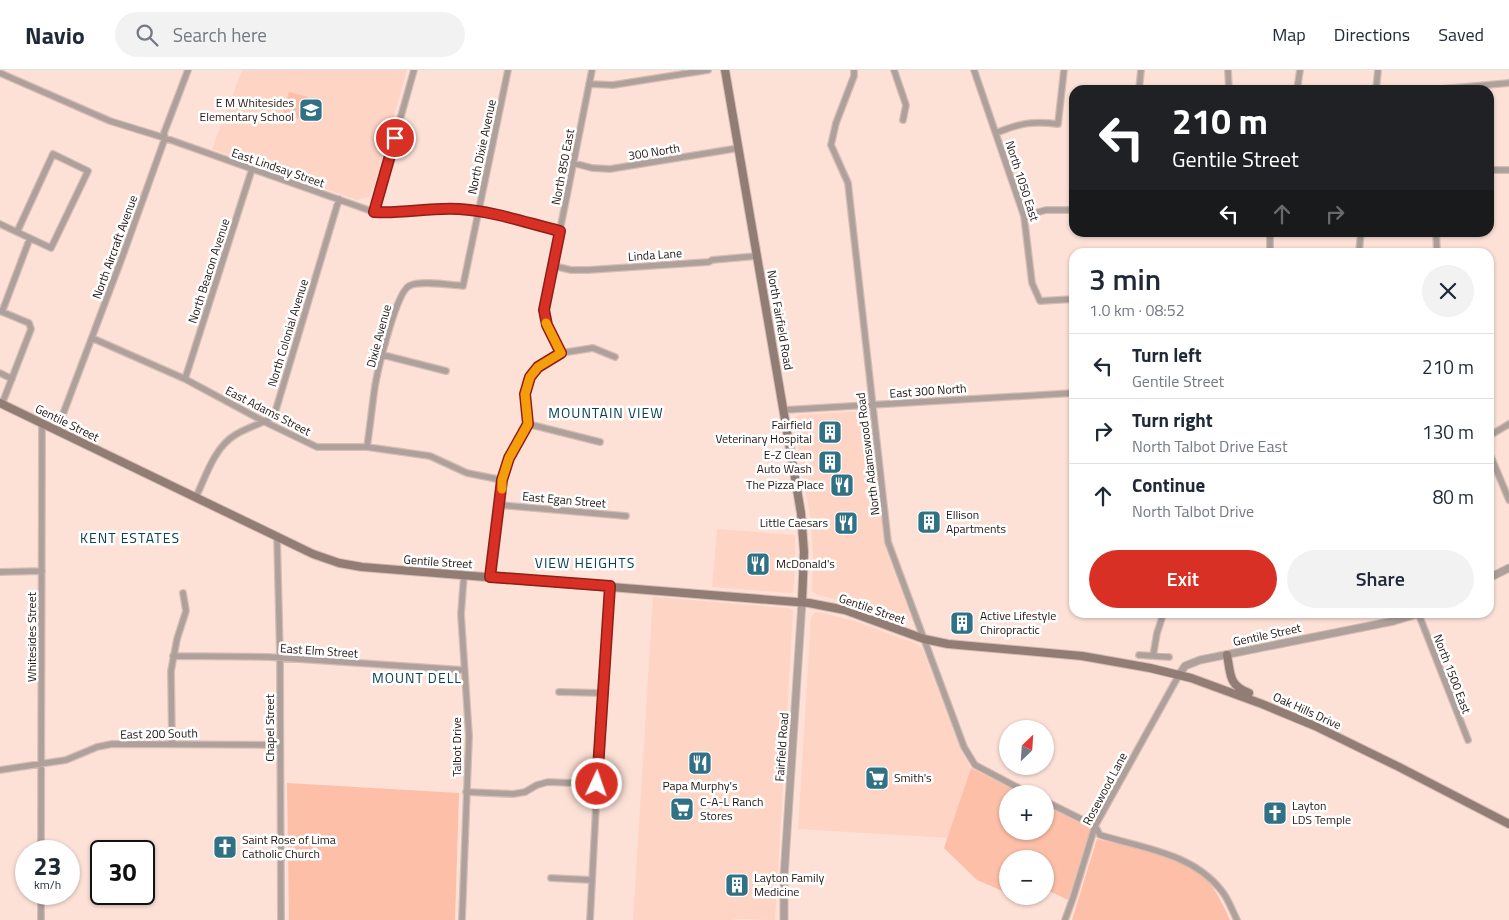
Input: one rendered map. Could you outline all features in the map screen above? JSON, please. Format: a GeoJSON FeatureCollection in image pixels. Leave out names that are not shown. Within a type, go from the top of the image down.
{"type":"FeatureCollection","features":[{"type":"Feature","properties":{"kind":"main road","name":"North Fairfield Road"},"geometry":{"type":"LineString","coordinates":[[725,70],[802,519],[803,575]]}},
{"type":"Feature","properties":{"kind":"main road","name":"Gentile Street"},"geometry":{"type":"LineString","coordinates":[[1,403],[322,558],[345,564],[802,602],[845,610],[924,639],[979,648],[1082,656]]}},
{"type":"Feature","properties":{"kind":"main road","name":"Fairfield Road"},"geometry":{"type":"LineString","coordinates":[[802,602],[803,575]]}},
{"type":"Feature","properties":{"kind":"main road"},"geometry":{"type":"LineString","coordinates":[[1227,654],[1235,685],[1283,712]]}},
{"type":"Feature","properties":{"kind":"main road","name":"Oak Hills Drive"},"geometry":{"type":"LineString","coordinates":[[1082,656],[1179,675],[1283,712],[1399,767],[1509,824]]}},
{"type":"Feature","properties":{"kind":"street","name":"North Aircraft Avenue"},"geometry":{"type":"LineString","coordinates":[[57,430],[165,138],[164,133],[188,70]]}},
{"type":"Feature","properties":{"kind":"street"},"geometry":{"type":"LineString","coordinates":[[374,212],[414,70]]}},
{"type":"Feature","properties":{"kind":"street","name":"North Dixie Avenue"},"geometry":{"type":"LineString","coordinates":[[463,286],[508,70]]}},
{"type":"Feature","properties":{"kind":"street","name":"North 850 East"},"geometry":{"type":"LineString","coordinates":[[561,353],[547,325],[544,310],[592,70]]}},
{"type":"Feature","properties":{"kind":"street"},"geometry":{"type":"LineString","coordinates":[[590,84],[613,85],[708,70]]}},
{"type":"Feature","properties":{"kind":"street","name":"North Adamswood Road"},"geometry":{"type":"LineString","coordinates":[[854,70],[854,76],[836,122],[831,146],[848,183],[888,542],[964,747],[975,765],[1013,785]]}},
{"type":"Feature","properties":{"kind":"street"},"geometry":{"type":"LineString","coordinates":[[894,70],[906,104],[903,120]]}},
{"type":"Feature","properties":{"kind":"street","name":"North 1050 East"},"geometry":{"type":"LineString","coordinates":[[974,70],[1024,216],[1032,283],[1040,301],[1069,299]]}},
{"type":"Feature","properties":{"kind":"street"},"geometry":{"type":"LineString","coordinates":[[996,133],[1017,125],[1036,122],[1058,124],[1064,70]]}},
{"type":"Feature","properties":{"kind":"street"},"geometry":{"type":"LineString","coordinates":[[1140,85],[1141,70]]}},
{"type":"Feature","properties":{"kind":"street"},"geometry":{"type":"LineString","coordinates":[[1228,70],[1229,85]]}},
{"type":"Feature","properties":{"kind":"street"},"geometry":{"type":"LineString","coordinates":[[1298,85],[1300,70]]}},
{"type":"Feature","properties":{"kind":"street"},"geometry":{"type":"LineString","coordinates":[[1376,85],[1378,70]]}},
{"type":"Feature","properties":{"kind":"street","name":"East Lindsay Street"},"geometry":{"type":"LineString","coordinates":[[0,73],[110,121],[165,138],[374,212],[389,213],[457,209],[479,212],[560,231]]}},
{"type":"Feature","properties":{"kind":"street"},"geometry":{"type":"LineString","coordinates":[[1487,85],[1509,83]]}},
{"type":"Feature","properties":{"kind":"street","name":"300 North"},"geometry":{"type":"LineString","coordinates":[[573,163],[592,168],[610,169],[739,148]]}},
{"type":"Feature","properties":{"kind":"street"},"geometry":{"type":"LineString","coordinates":[[0,224],[17,232],[30,238],[51,248],[88,171],[54,154],[17,232]]}},
{"type":"Feature","properties":{"kind":"street","name":"North Beacon Avenue"},"geometry":{"type":"LineString","coordinates":[[185,379],[252,169]]}},
{"type":"Feature","properties":{"kind":"street"},"geometry":{"type":"LineString","coordinates":[[1494,170],[1509,170]]}},
{"type":"Feature","properties":{"kind":"street","name":"North Colonial Avenue"},"geometry":{"type":"LineString","coordinates":[[265,422],[274,416],[338,199]]}},
{"type":"Feature","properties":{"kind":"street"},"geometry":{"type":"LineString","coordinates":[[1024,216],[1046,210],[1069,210]]}},
{"type":"Feature","properties":{"kind":"street"},"geometry":{"type":"LineString","coordinates":[[1,403],[31,329],[29,323],[1,312],[30,238]]}},
{"type":"Feature","properties":{"kind":"street","name":"Linda Lane"},"geometry":{"type":"LineString","coordinates":[[554,266],[571,270],[588,270],[709,262],[712,260],[757,256]]}},
{"type":"Feature","properties":{"kind":"street","name":"Dixie Avenue"},"geometry":{"type":"LineString","coordinates":[[367,447],[376,384],[396,306],[403,292],[409,286],[420,284],[463,286]]}},
{"type":"Feature","properties":{"kind":"street","name":"East Adams Street"},"geometry":{"type":"LineString","coordinates":[[92,338],[185,379],[265,422],[317,447],[367,447],[430,456],[467,473],[502,480]]}},
{"type":"Feature","properties":{"kind":"street"},"geometry":{"type":"LineString","coordinates":[[490,577],[502,480],[509,458],[528,424],[525,394],[530,377],[538,367],[561,353],[593,348],[615,357]]}},
{"type":"Feature","properties":{"kind":"street"},"geometry":{"type":"LineString","coordinates":[[383,355],[446,371]]}},
{"type":"Feature","properties":{"kind":"street"},"geometry":{"type":"LineString","coordinates":[[0,373],[12,379]]}},
{"type":"Feature","properties":{"kind":"street","name":"East 300 North"},"geometry":{"type":"LineString","coordinates":[[784,410],[1069,393]]}},
{"type":"Feature","properties":{"kind":"street"},"geometry":{"type":"LineString","coordinates":[[196,497],[215,457],[226,442],[237,434],[265,422]]}},
{"type":"Feature","properties":{"kind":"street","name":"Whitesides Street"},"geometry":{"type":"LineString","coordinates":[[41,840],[42,423]]}},
{"type":"Feature","properties":{"kind":"street"},"geometry":{"type":"LineString","coordinates":[[528,424],[600,442]]}},
{"type":"Feature","properties":{"kind":"street"},"geometry":{"type":"LineString","coordinates":[[1494,433],[1509,424]]}},
{"type":"Feature","properties":{"kind":"street"},"geometry":{"type":"LineString","coordinates":[[1494,464],[1509,500]]}},
{"type":"Feature","properties":{"kind":"street","name":"East Egan Street"},"geometry":{"type":"LineString","coordinates":[[500,505],[626,516]]}},
{"type":"Feature","properties":{"kind":"street","name":"Chapel Street"},"geometry":{"type":"LineString","coordinates":[[276,536],[280,658],[281,920]]}},
{"type":"Feature","properties":{"kind":"street"},"geometry":{"type":"LineString","coordinates":[[1494,576],[1509,568]]}},
{"type":"Feature","properties":{"kind":"street"},"geometry":{"type":"LineString","coordinates":[[0,572],[42,571]]}},
{"type":"Feature","properties":{"kind":"street","name":"Talbot Drive"},"geometry":{"type":"LineString","coordinates":[[462,920],[469,736],[463,670],[461,614],[464,575]]}},
{"type":"Feature","properties":{"kind":"street"},"geometry":{"type":"LineString","coordinates":[[590,920],[602,693],[610,586]]}},
{"type":"Feature","properties":{"kind":"street"},"geometry":{"type":"LineString","coordinates":[[172,744],[171,671],[173,656],[186,611],[183,593]]}},
{"type":"Feature","properties":{"kind":"street","name":"Fairfield Road"},"geometry":{"type":"LineString","coordinates":[[784,920],[784,877],[802,602]]}},
{"type":"Feature","properties":{"kind":"street"},"geometry":{"type":"LineString","coordinates":[[1153,656],[1156,634],[1162,618]]}},
{"type":"Feature","properties":{"kind":"street","name":"Gentile Street"},"geometry":{"type":"LineString","coordinates":[[1179,675],[1185,666],[1190,663],[1402,618]]}},
{"type":"Feature","properties":{"kind":"street","name":"North 1500 East"},"geometry":{"type":"LineString","coordinates":[[1422,618],[1468,740]]}},
{"type":"Feature","properties":{"kind":"street"},"geometry":{"type":"LineString","coordinates":[[1139,655],[1168,657]]}},
{"type":"Feature","properties":{"kind":"street","name":"East Elm Street"},"geometry":{"type":"LineString","coordinates":[[173,656],[280,658],[463,670]]}},
{"type":"Feature","properties":{"kind":"street","name":"Rosewood Lane"},"geometry":{"type":"LineString","coordinates":[[1065,920],[1074,898],[1095,826],[1179,675]]}},
{"type":"Feature","properties":{"kind":"street"},"geometry":{"type":"LineString","coordinates":[[559,692],[602,693]]}},
{"type":"Feature","properties":{"kind":"street","name":"East 200 South"},"geometry":{"type":"LineString","coordinates":[[0,770],[66,760],[96,747],[112,744],[280,745]]}},
{"type":"Feature","properties":{"kind":"street"},"geometry":{"type":"LineString","coordinates":[[466,792],[513,794],[525,792],[538,784],[548,782],[597,784]]}},
{"type":"Feature","properties":{"kind":"street"},"geometry":{"type":"LineString","coordinates":[[1054,806],[1095,826],[1100,835],[1171,855],[1198,868],[1221,890],[1237,920]]}},
{"type":"Feature","properties":{"kind":"street"},"geometry":{"type":"LineString","coordinates":[[551,878],[592,880]]}},
{"type":"Feature","properties":{"kind":"street"},"geometry":{"type":"LineString","coordinates":[[41,905],[41,920]]}},
{"type":"Feature","properties":{"kind":"shaded area","name":"E M Whitesides Elementary School"},"geometry":{"type":"Polygon","coordinates":[[[242,70],[407,70],[373,190],[369,197],[357,200],[212,149],[242,70]]]}},
{"type":"Feature","properties":{"kind":"shaded area"},"geometry":{"type":"Polygon","coordinates":[[[289,92],[308,97],[301,119],[283,114],[289,92]]]}},
{"type":"Feature","properties":{"kind":"shaded area"},"geometry":{"type":"Polygon","coordinates":[[[863,411],[869,415],[886,550],[910,614],[909,619],[905,623],[899,623],[847,602],[817,595],[812,591],[813,554],[811,522],[794,419],[799,415],[863,411]]]}},
{"type":"Feature","properties":{"kind":"shaded area"},"geometry":{"type":"Polygon","coordinates":[[[717,529],[795,535],[793,592],[712,587],[717,529]]]}},
{"type":"Feature","properties":{"kind":"shaded area"},"geometry":{"type":"Polygon","coordinates":[[[653,597],[788,608],[793,611],[775,920],[633,920],[653,597]]]}},
{"type":"Feature","properties":{"kind":"shaded area"},"geometry":{"type":"Polygon","coordinates":[[[815,612],[855,621],[917,644],[922,648],[960,748],[971,768],[948,838],[798,829],[811,618],[815,612]]]}},
{"type":"Feature","properties":{"kind":"shaded area"},"geometry":{"type":"Polygon","coordinates":[[[971,768],[1004,785],[999,785],[999,840],[1054,840],[1054,810],[1088,827],[1090,830],[1068,900],[1054,893],[1054,850],[999,850],[999,890],[977,880],[944,848],[971,768]]]}},
{"type":"Feature","properties":{"kind":"shaded area"},"geometry":{"type":"Polygon","coordinates":[[[287,783],[459,793],[455,920],[289,920],[287,783]]]}},
{"type":"Feature","properties":{"kind":"shaded area"},"geometry":{"type":"Polygon","coordinates":[[[1097,839],[1141,849],[1187,865],[1209,882],[1230,920],[1072,920],[1097,839]]]}},
{"type":"Feature","properties":{"kind":"slow traffic"},"geometry":{"type":"LineString","coordinates":[[502,489],[502,480],[509,458],[528,424],[525,394],[530,377],[538,367],[561,353],[546,323]]}},
{"type":"Feature","properties":{"kind":"place","name":"E M Whitesides Elementary School"},"geometry":{"type":"Point","coordinates":[311,110]}},
{"type":"Feature","properties":{"kind":"place","name":"Fairfield Veterinary Hospital"},"geometry":{"type":"Point","coordinates":[830,432]}},
{"type":"Feature","properties":{"kind":"place","name":"E-Z Clean Auto Wash"},"geometry":{"type":"Point","coordinates":[830,462]}},
{"type":"Feature","properties":{"kind":"place","name":"The Pizza Place"},"geometry":{"type":"Point","coordinates":[842,485]}},
{"type":"Feature","properties":{"kind":"place","name":"Ellison Apartments"},"geometry":{"type":"Point","coordinates":[929,522]}},
{"type":"Feature","properties":{"kind":"place","name":"Little Caesars"},"geometry":{"type":"Point","coordinates":[846,523]}},
{"type":"Feature","properties":{"kind":"place","name":"McDonald's"},"geometry":{"type":"Point","coordinates":[758,564]}},
{"type":"Feature","properties":{"kind":"place","name":"Active Lifestyle Chiropractic"},"geometry":{"type":"Point","coordinates":[962,623]}},
{"type":"Feature","properties":{"kind":"place","name":"Papa Murphy's"},"geometry":{"type":"Point","coordinates":[700,763]}},
{"type":"Feature","properties":{"kind":"place","name":"Smith's"},"geometry":{"type":"Point","coordinates":[877,778]}},
{"type":"Feature","properties":{"kind":"place","name":"C-A-L Ranch Stores"},"geometry":{"type":"Point","coordinates":[682,809]}},
{"type":"Feature","properties":{"kind":"place","name":"Layton LDS Temple"},"geometry":{"type":"Point","coordinates":[1275,813]}},
{"type":"Feature","properties":{"kind":"place","name":"Saint Rose of Lima Catholic Church"},"geometry":{"type":"Point","coordinates":[225,847]}},
{"type":"Feature","properties":{"kind":"place","name":"Layton Family Medicine"},"geometry":{"type":"Point","coordinates":[737,885]}},
{"type":"Feature","properties":{"kind":"district","name":"MOUNTAIN VIEW"},"geometry":{"type":"Point","coordinates":[606,413]}},
{"type":"Feature","properties":{"kind":"district","name":"KENT ESTATES"},"geometry":{"type":"Point","coordinates":[130,538]}},
{"type":"Feature","properties":{"kind":"district","name":"VIEW HEIGHTS"},"geometry":{"type":"Point","coordinates":[585,563]}},
{"type":"Feature","properties":{"kind":"district","name":"MOUNT DELL"},"geometry":{"type":"Point","coordinates":[417,678]}},
{"type":"Feature","properties":{"kind":"route"},"geometry":{"type":"LineString","coordinates":[[395,138],[374,212],[389,213],[457,209],[479,212],[560,231],[544,310],[547,325],[561,353],[538,367],[530,377],[525,394],[528,424],[509,458],[502,480],[490,577],[610,586],[597,784]]}}]}
